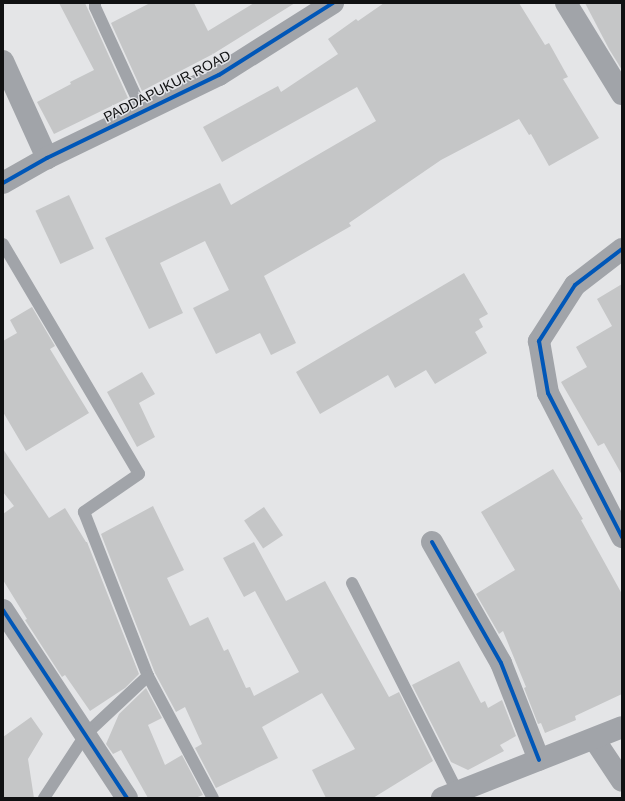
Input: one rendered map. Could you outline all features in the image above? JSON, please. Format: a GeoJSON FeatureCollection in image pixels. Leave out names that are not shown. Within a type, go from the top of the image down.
{"type":"FeatureCollection","features":[{"type":"Feature","properties":{"kind":"street","name":"PADDAPUKUR ROAD"},"geometry":{"type":"LineString","coordinates":[[3,183],[47,158],[219,75],[334,3]]}},
{"type":"Feature","properties":{"kind":"street"},"geometry":{"type":"LineString","coordinates":[[566,3],[622,94]]}},
{"type":"Feature","properties":{"kind":"street"},"geometry":{"type":"LineString","coordinates":[[3,61],[47,158]]}},
{"type":"Feature","properties":{"kind":"street"},"geometry":{"type":"LineString","coordinates":[[622,249],[575,285],[538,341],[548,393],[622,537]]}},
{"type":"Feature","properties":{"kind":"street"},"geometry":{"type":"LineString","coordinates":[[432,542],[501,663],[539,760]]}},
{"type":"Feature","properties":{"kind":"street"},"geometry":{"type":"LineString","coordinates":[[3,610],[127,798]]}},
{"type":"Feature","properties":{"kind":"street"},"geometry":{"type":"LineString","coordinates":[[448,796],[622,727]]}},
{"type":"Feature","properties":{"kind":"street"},"geometry":{"type":"LineString","coordinates":[[594,739],[622,781]]}},
{"type":"Feature","properties":{"kind":"lane"},"geometry":{"type":"LineString","coordinates":[[95,3],[95,7],[143,112]]}},
{"type":"Feature","properties":{"kind":"lane"},"geometry":{"type":"LineString","coordinates":[[3,244],[138,474],[84,512],[148,676],[213,798]]}},
{"type":"Feature","properties":{"kind":"lane"},"geometry":{"type":"LineString","coordinates":[[352,583],[448,796]]}},
{"type":"Feature","properties":{"kind":"lane"},"geometry":{"type":"LineString","coordinates":[[44,798],[86,734],[148,676]]}},
{"type":"Feature","properties":{"kind":"building"},"geometry":{"type":"Polygon","coordinates":[[[59,3],[85,3],[128,98],[54,134],[37,102],[71,84],[70,82],[94,70],[59,3]]]}},
{"type":"Feature","properties":{"kind":"building"},"geometry":{"type":"Polygon","coordinates":[[[150,3],[194,3],[208,31],[254,3],[295,3],[213,54],[142,91],[111,23],[150,3]]]}},
{"type":"Feature","properties":{"kind":"building"},"geometry":{"type":"Polygon","coordinates":[[[384,3],[519,3],[545,45],[549,43],[568,77],[563,79],[599,138],[549,166],[531,134],[529,135],[519,119],[441,160],[349,223],[351,226],[264,276],[296,343],[271,355],[260,333],[216,354],[193,308],[229,290],[205,241],[160,263],[183,313],[149,329],[105,238],[220,183],[231,205],[376,121],[357,87],[222,162],[203,127],[278,86],[281,92],[338,54],[328,39],[356,19],[358,21],[384,3]]]}},
{"type":"Feature","properties":{"kind":"building"},"geometry":{"type":"Polygon","coordinates":[[[585,3],[622,3],[622,70],[609,49],[585,3]]]}},
{"type":"Feature","properties":{"kind":"building"},"geometry":{"type":"Polygon","coordinates":[[[69,195],[94,248],[60,264],[35,211],[69,195]]]}},
{"type":"Feature","properties":{"kind":"building"},"geometry":{"type":"Polygon","coordinates":[[[464,273],[488,314],[479,319],[483,327],[475,332],[487,353],[435,384],[426,370],[395,388],[388,375],[320,414],[296,372],[464,273]]]}},
{"type":"Feature","properties":{"kind":"building"},"geometry":{"type":"Polygon","coordinates":[[[622,284],[622,475],[604,443],[598,446],[561,382],[587,367],[576,347],[612,326],[597,299],[622,284]]]}},
{"type":"Feature","properties":{"kind":"building"},"geometry":{"type":"Polygon","coordinates":[[[32,307],[55,346],[50,349],[89,413],[26,451],[3,412],[3,341],[17,333],[10,320],[32,307]]]}},
{"type":"Feature","properties":{"kind":"building"},"geometry":{"type":"Polygon","coordinates":[[[142,372],[155,394],[139,403],[155,437],[137,447],[107,392],[142,372]]]}},
{"type":"Feature","properties":{"kind":"building"},"geometry":{"type":"Polygon","coordinates":[[[3,449],[49,518],[65,508],[87,542],[139,674],[125,688],[90,711],[65,675],[62,677],[25,620],[27,619],[3,580],[3,514],[14,506],[3,492],[3,449]]]}},
{"type":"Feature","properties":{"kind":"building"},"geometry":{"type":"Polygon","coordinates":[[[553,469],[583,519],[581,520],[622,594],[622,694],[575,716],[576,720],[545,733],[541,723],[538,724],[524,688],[526,687],[503,631],[499,634],[476,594],[515,570],[481,512],[553,469]]]}},
{"type":"Feature","properties":{"kind":"building"},"geometry":{"type":"Polygon","coordinates":[[[153,506],[184,570],[167,578],[190,626],[208,617],[224,651],[228,649],[246,688],[250,687],[254,696],[299,672],[255,591],[244,597],[223,558],[254,542],[286,601],[325,581],[389,697],[399,692],[433,761],[373,798],[326,798],[312,770],[355,749],[322,693],[262,727],[278,758],[216,788],[195,748],[202,744],[185,707],[176,712],[155,673],[101,534],[153,506]]]}},
{"type":"Feature","properties":{"kind":"building"},"geometry":{"type":"Polygon","coordinates":[[[264,507],[283,535],[263,549],[244,520],[264,507]]]}},
{"type":"Feature","properties":{"kind":"building"},"geometry":{"type":"Polygon","coordinates":[[[459,661],[481,703],[485,701],[488,708],[502,700],[516,736],[500,745],[504,751],[468,770],[451,762],[412,685],[459,661]]]}},
{"type":"Feature","properties":{"kind":"building"},"geometry":{"type":"Polygon","coordinates":[[[146,688],[162,718],[148,725],[165,765],[182,755],[203,795],[195,798],[148,798],[121,750],[113,754],[106,744],[119,714],[146,688]]]}},
{"type":"Feature","properties":{"kind":"building"},"geometry":{"type":"Polygon","coordinates":[[[31,717],[43,734],[28,759],[34,798],[3,798],[3,737],[31,717]]]}},
{"type":"Feature","properties":{"kind":"cycle path"},"geometry":{"type":"LineString","coordinates":[[3,183],[47,158],[219,75],[333,3]]}},
{"type":"Feature","properties":{"kind":"cycle path"},"geometry":{"type":"LineString","coordinates":[[622,249],[575,285],[539,341],[548,393],[622,537]]}},
{"type":"Feature","properties":{"kind":"cycle path"},"geometry":{"type":"LineString","coordinates":[[432,542],[501,663],[539,760]]}},
{"type":"Feature","properties":{"kind":"cycle path"},"geometry":{"type":"LineString","coordinates":[[3,610],[127,798]]}}]}
